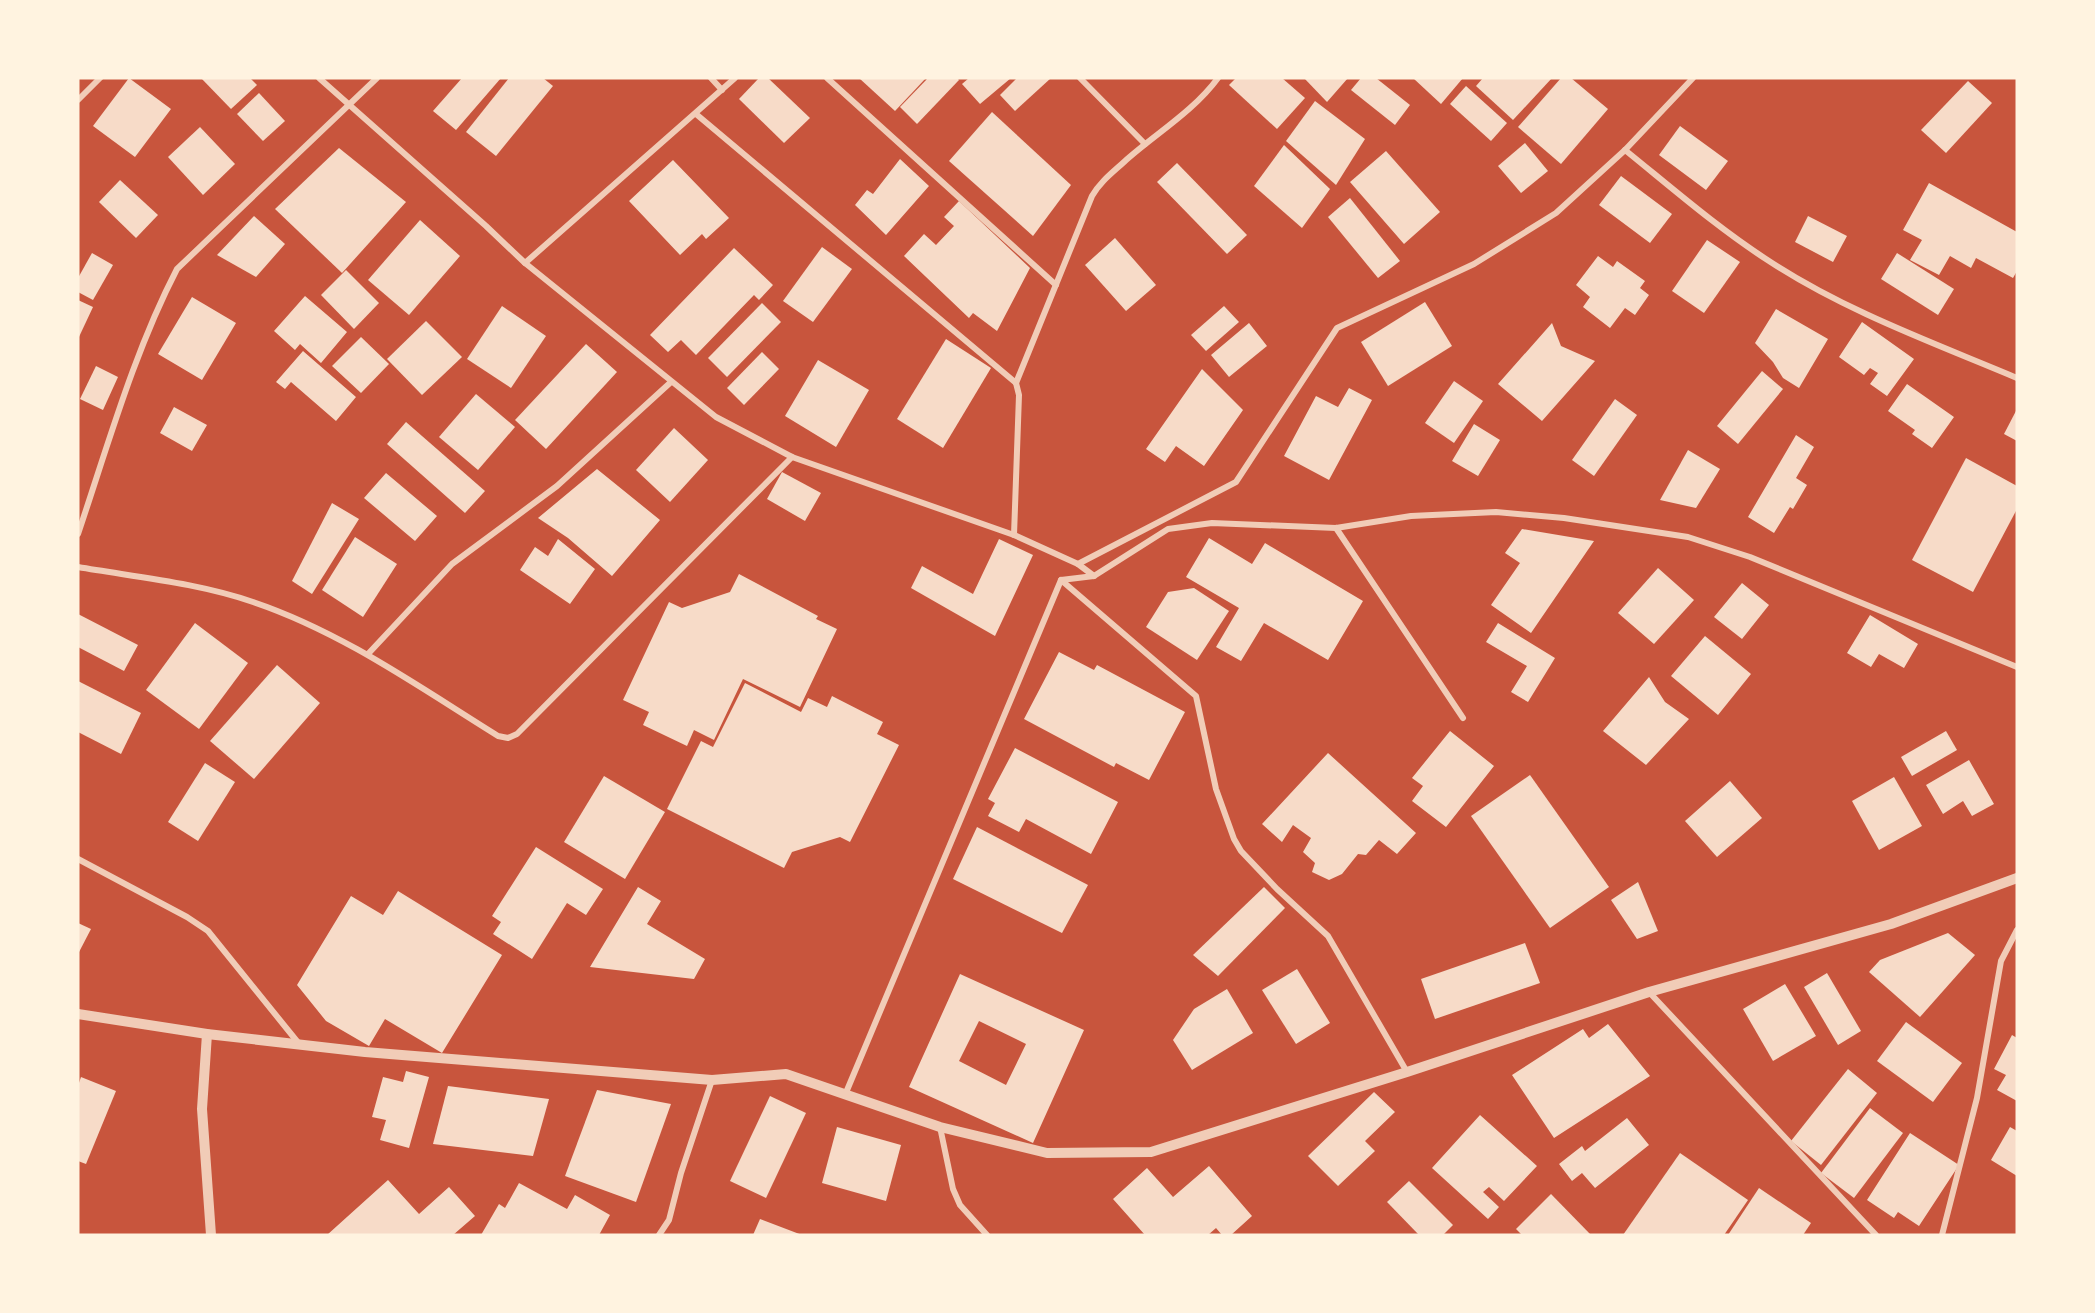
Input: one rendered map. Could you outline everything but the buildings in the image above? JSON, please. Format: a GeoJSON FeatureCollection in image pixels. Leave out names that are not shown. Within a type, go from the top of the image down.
{"type":"FeatureCollection","features":[{"type":"Feature","properties":{"kind":"street"},"geometry":{"type":"LineString","coordinates":[[78,100],[100,78]]}},
{"type":"Feature","properties":{"kind":"street"},"geometry":{"type":"LineString","coordinates":[[319,78],[525,263],[716,417],[792,457],[1014,535],[1078,564],[1094,576]]}},
{"type":"Feature","properties":{"kind":"street"},"geometry":{"type":"LineString","coordinates":[[78,534],[157,307],[177,269],[377,78]]}},
{"type":"Feature","properties":{"kind":"street"},"geometry":{"type":"LineString","coordinates":[[711,78],[722,90]]}},
{"type":"Feature","properties":{"kind":"street"},"geometry":{"type":"LineString","coordinates":[[525,263],[735,78]]}},
{"type":"Feature","properties":{"kind":"street"},"geometry":{"type":"LineString","coordinates":[[827,78],[1056,285]]}},
{"type":"Feature","properties":{"kind":"street"},"geometry":{"type":"LineString","coordinates":[[1080,78],[1145,144]]}},
{"type":"Feature","properties":{"kind":"street"},"geometry":{"type":"LineString","coordinates":[[1014,535],[1019,395],[1016,382],[1097,186],[1202,99],[1218,78]]}},
{"type":"Feature","properties":{"kind":"street"},"geometry":{"type":"LineString","coordinates":[[1078,564],[1236,482],[1337,328],[1474,264],[1556,213],[1625,150],[1693,78]]}},
{"type":"Feature","properties":{"kind":"street"},"geometry":{"type":"LineString","coordinates":[[696,114],[1016,382]]}},
{"type":"Feature","properties":{"kind":"street"},"geometry":{"type":"LineString","coordinates":[[1625,150],[1769,261],[1819,290],[2017,378]]}},
{"type":"Feature","properties":{"kind":"street"},"geometry":{"type":"LineString","coordinates":[[368,654],[452,564],[557,486],[671,382]]}},
{"type":"Feature","properties":{"kind":"street"},"geometry":{"type":"LineString","coordinates":[[78,567],[190,586],[252,601],[301,620],[368,654],[498,736],[508,738],[517,734],[792,457]]}},
{"type":"Feature","properties":{"kind":"street"},"geometry":{"type":"LineString","coordinates":[[1061,579],[1094,576],[1168,529],[1223,523],[1336,528],[1412,516],[1496,512],[1564,518],[1688,537],[1809,580],[2017,667]]}},
{"type":"Feature","properties":{"kind":"street"},"geometry":{"type":"LineString","coordinates":[[1336,528],[1463,718]]}},
{"type":"Feature","properties":{"kind":"street"},"geometry":{"type":"LineString","coordinates":[[1061,579],[1196,696],[1216,789],[1234,839],[1241,850],[1277,889],[1328,936],[1407,1072]]}},
{"type":"Feature","properties":{"kind":"street"},"geometry":{"type":"LineString","coordinates":[[845,1095],[1061,579]]}},
{"type":"Feature","properties":{"kind":"street"},"geometry":{"type":"LineString","coordinates":[[78,859],[187,917],[208,931],[301,1046]]}},
{"type":"Feature","properties":{"kind":"street"},"geometry":{"type":"LineString","coordinates":[[78,1014],[301,1046],[712,1080],[786,1074],[940,1127],[1047,1153],[1151,1152],[1407,1072],[1649,992],[1891,924],[2017,878]]}},
{"type":"Feature","properties":{"kind":"street"},"geometry":{"type":"LineString","coordinates":[[1942,1235],[1977,1098],[2001,961],[2017,930]]}},
{"type":"Feature","properties":{"kind":"street"},"geometry":{"type":"LineString","coordinates":[[1649,992],[1876,1235]]}},
{"type":"Feature","properties":{"kind":"street"},"geometry":{"type":"LineString","coordinates":[[207,1034],[202,1109],[211,1235]]}},
{"type":"Feature","properties":{"kind":"street"},"geometry":{"type":"LineString","coordinates":[[659,1235],[669,1220],[681,1173],[712,1080]]}},
{"type":"Feature","properties":{"kind":"street"},"geometry":{"type":"LineString","coordinates":[[940,1127],[953,1189],[960,1205],[987,1235]]}}]}
